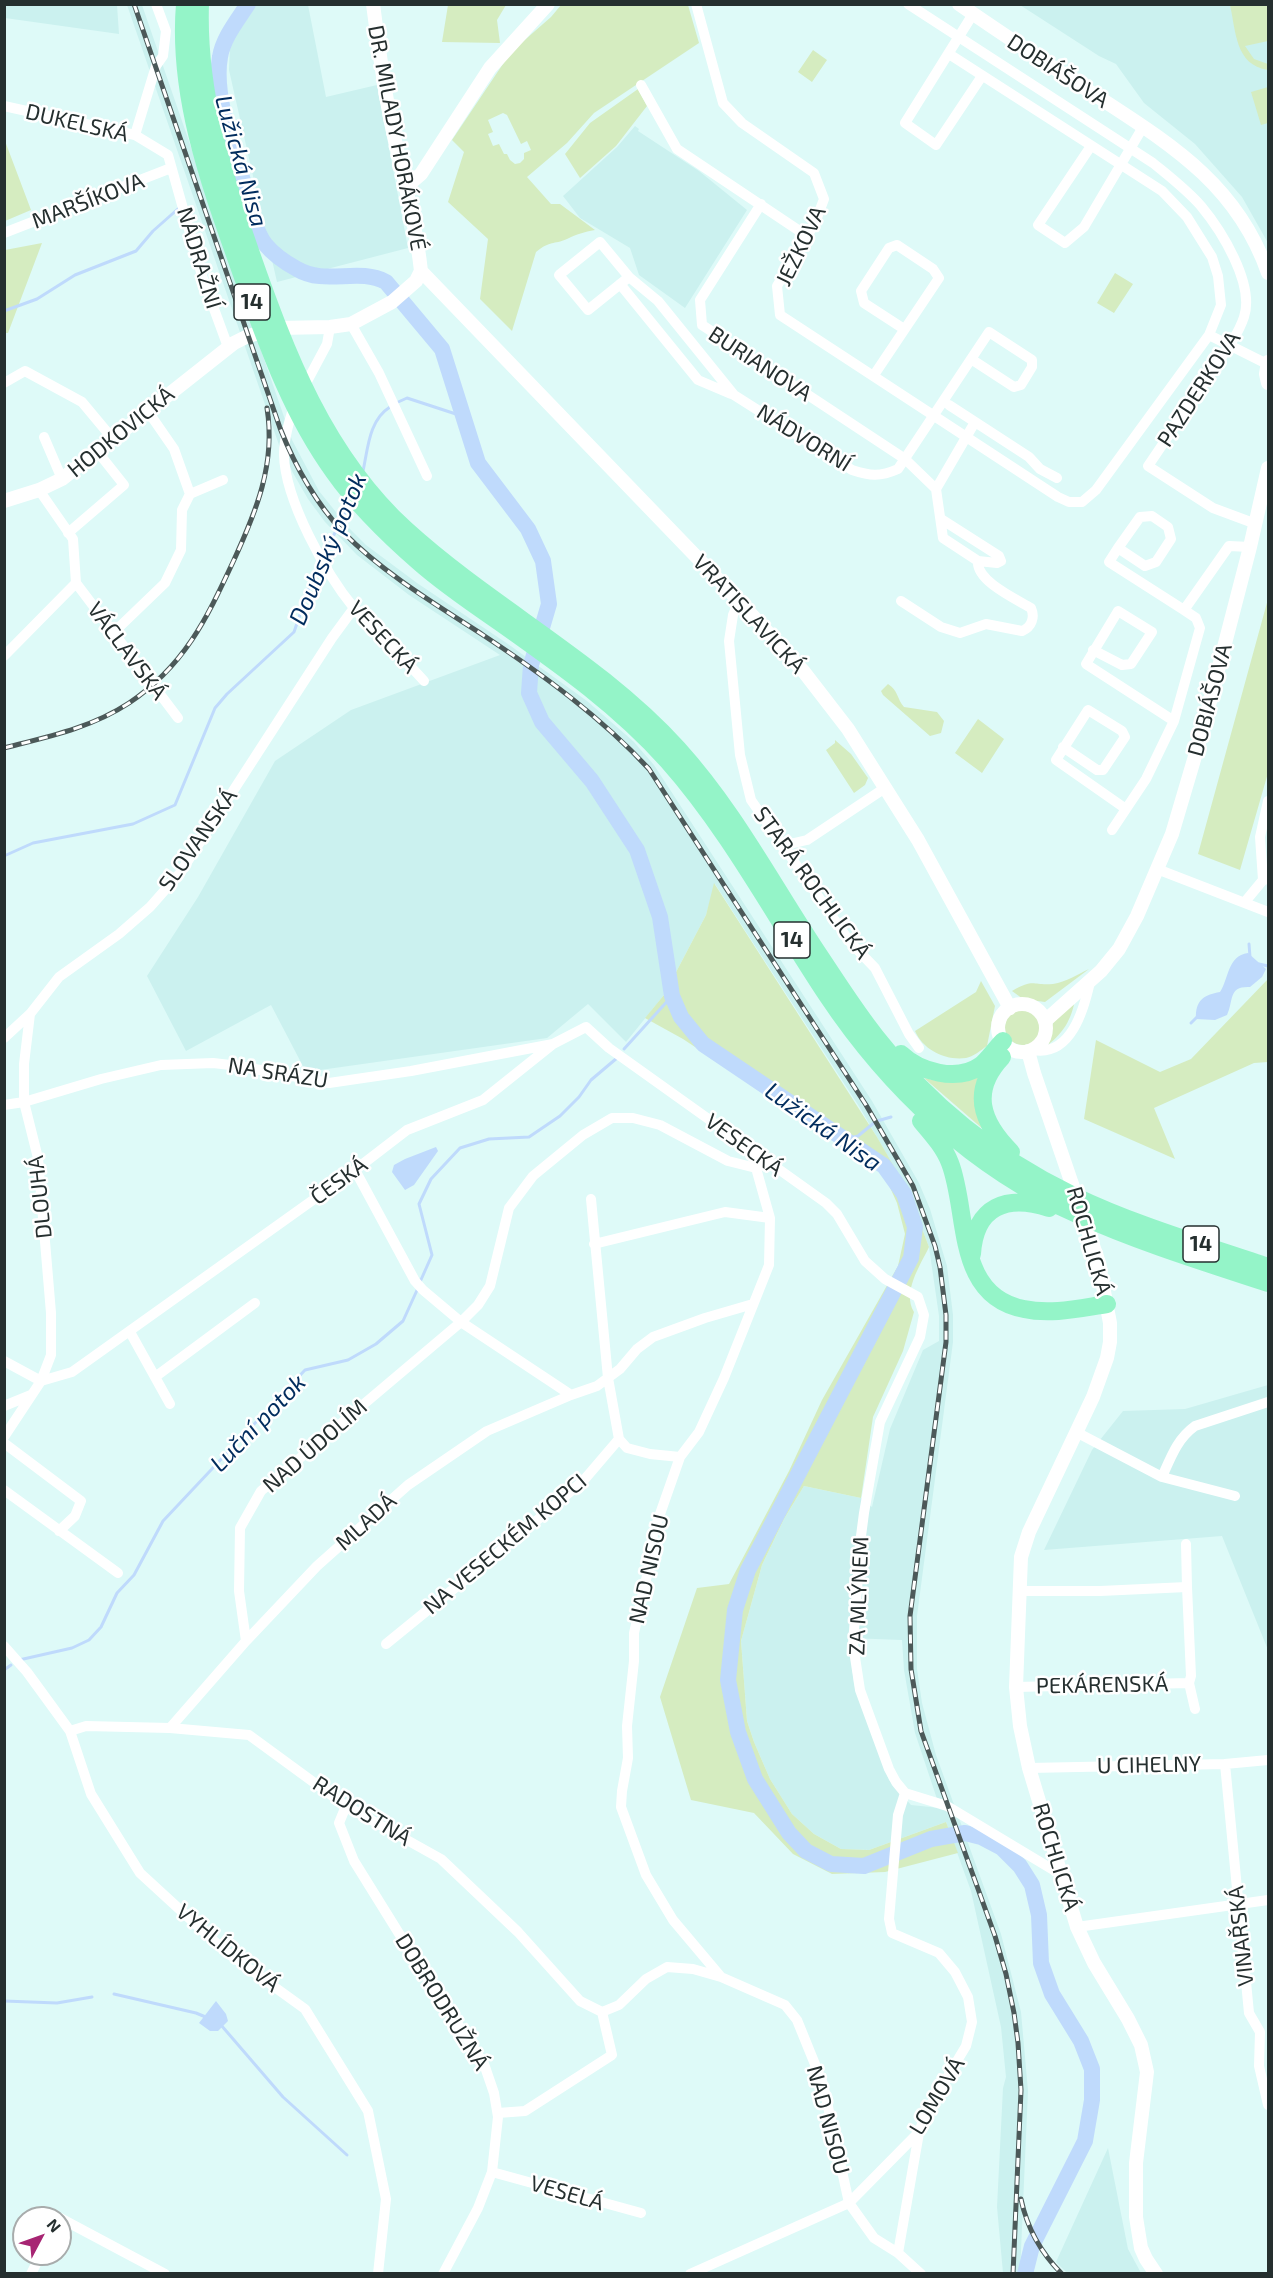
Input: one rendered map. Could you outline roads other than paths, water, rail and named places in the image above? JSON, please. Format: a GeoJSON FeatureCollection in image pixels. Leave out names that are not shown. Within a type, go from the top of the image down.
{"type":"FeatureCollection","features":[{"type":"Feature","properties":{"kind":"highway","name":"14"},"geometry":{"type":"LineString","coordinates":[[184,4],[188,90],[201,151],[222,219],[262,330],[290,397],[322,440],[366,511],[434,554],[581,662],[649,720],[704,781],[746,840],[820,957],[876,1037],[924,1090],[967,1130],[1017,1165],[1134,1229],[1269,1283]]}},
{"type":"Feature","properties":{"kind":"highway","name":"14"},"geometry":{"type":"LineString","coordinates":[[200,10],[204,88],[214,139],[266,297],[322,440]]}},
{"type":"Feature","properties":{"kind":"highway","name":"14"},"geometry":{"type":"LineString","coordinates":[[398,533],[423,566],[562,666],[638,730],[691,789],[740,857],[828,997],[855,1034],[886,1073],[936,1123],[1034,1199],[1075,1214],[1269,1267]]}},
{"type":"Feature","properties":{"kind":"highway"},"geometry":{"type":"LineString","coordinates":[[820,957],[892,1045],[906,1059],[923,1069],[945,1073],[968,1071],[980,1066],[1006,1045]]}},
{"type":"Feature","properties":{"kind":"highway"},"geometry":{"type":"LineString","coordinates":[[855,1034],[864,1053],[900,1100],[938,1142],[950,1162],[971,1262],[978,1276],[991,1292],[1009,1305],[1023,1309],[1055,1311],[1107,1304]]}},
{"type":"Feature","properties":{"kind":"highway"},"geometry":{"type":"LineString","coordinates":[[1006,1045],[986,1078],[982,1091],[983,1108],[987,1122],[997,1138],[1036,1176]]}},
{"type":"Feature","properties":{"kind":"highway"},"geometry":{"type":"LineString","coordinates":[[971,1262],[974,1234],[990,1211],[1002,1204],[1034,1199]]}},
{"type":"Feature","properties":{"kind":"street"},"geometry":{"type":"LineString","coordinates":[[135,135],[156,66],[163,56],[166,31],[156,4]]}},
{"type":"Feature","properties":{"kind":"street","name":"DR. MILADY HORÁKOVÉ"},"geometry":{"type":"LineString","coordinates":[[373,4],[384,89],[407,186],[422,271]]}},
{"type":"Feature","properties":{"kind":"street"},"geometry":{"type":"LineString","coordinates":[[407,186],[421,174],[490,68],[548,4]]}},
{"type":"Feature","properties":{"kind":"street","name":"JEŽKOVA"},"geometry":{"type":"LineString","coordinates":[[696,4],[723,103],[742,123],[814,173],[824,199],[815,223],[777,286],[780,315],[874,375],[966,438],[1058,497],[1069,502],[1082,502],[1096,490],[1209,335]]}},
{"type":"Feature","properties":{"kind":"street","name":"PAZDERKOVA"},"geometry":{"type":"LineString","coordinates":[[908,4],[1153,163],[1179,183],[1201,206],[1223,237],[1238,266],[1246,292],[1245,316],[1230,345],[1148,466],[1213,508],[1256,524]]}},
{"type":"Feature","properties":{"kind":"street","name":"DOBIÁŠOVA"},"geometry":{"type":"LineString","coordinates":[[959,4],[1143,127],[1211,179],[1243,219],[1269,273]]}},
{"type":"Feature","properties":{"kind":"street","name":"DOBIÁŠOVA"},"geometry":{"type":"LineString","coordinates":[[973,14],[905,123],[936,144],[982,76]]}},
{"type":"Feature","properties":{"kind":"street","name":"DOBIÁŠOVA"},"geometry":{"type":"LineString","coordinates":[[949,54],[1162,191],[1187,217],[1208,247],[1218,276],[1221,305],[1209,335]]}},
{"type":"Feature","properties":{"kind":"street"},"geometry":{"type":"LineString","coordinates":[[641,85],[677,149],[807,236]]}},
{"type":"Feature","properties":{"kind":"street","name":"DUKELSKÁ"},"geometry":{"type":"LineString","coordinates":[[4,106],[135,135],[168,155],[171,168]]}},
{"type":"Feature","properties":{"kind":"street"},"geometry":{"type":"LineString","coordinates":[[4,116],[17,110]]}},
{"type":"Feature","properties":{"kind":"street","name":"DOBIÁŠOVA"},"geometry":{"type":"LineString","coordinates":[[1091,146],[1038,225],[1065,243],[1084,227],[1143,127]]}},
{"type":"Feature","properties":{"kind":"street","name":"MARŠÍKOVA"},"geometry":{"type":"LineString","coordinates":[[4,233],[171,168]]}},
{"type":"Feature","properties":{"kind":"street","name":"NÁDRAŽNÍ"},"geometry":{"type":"LineString","coordinates":[[171,168],[202,276],[228,347]]}},
{"type":"Feature","properties":{"kind":"street","name":"BURIANOVA"},"geometry":{"type":"LineString","coordinates":[[761,204],[700,300],[702,325],[905,459],[936,489]]}},
{"type":"Feature","properties":{"kind":"street","name":"NÁDVORNÍ"},"geometry":{"type":"LineString","coordinates":[[624,280],[588,310],[559,275],[600,242],[624,280],[698,380],[734,395],[852,470],[870,476],[885,475],[898,469],[905,459]]}},
{"type":"Feature","properties":{"kind":"street"},"geometry":{"type":"LineString","coordinates":[[874,375],[939,278],[933,269],[897,245],[889,248],[861,291],[864,303],[904,329]]}},
{"type":"Feature","properties":{"kind":"street"},"geometry":{"type":"LineString","coordinates":[[422,271],[392,302],[351,324],[379,373],[427,476]]}},
{"type":"Feature","properties":{"kind":"street","name":"VRATISLAVICKÁ"},"geometry":{"type":"LineString","coordinates":[[422,271],[739,601],[804,672],[848,729],[935,869],[1010,1008]]}},
{"type":"Feature","properties":{"kind":"street","name":"NÁDVORNÍ"},"geometry":{"type":"LineString","coordinates":[[624,280],[658,301],[734,395]]}},
{"type":"Feature","properties":{"kind":"street","name":"HODKOVICKÁ"},"geometry":{"type":"LineString","coordinates":[[4,501],[39,490],[62,479],[228,347],[248,336],[278,328],[330,327],[351,324]]}},
{"type":"Feature","properties":{"kind":"street","name":"VESECKÁ"},"geometry":{"type":"LineString","coordinates":[[330,327],[327,344],[295,403],[288,426],[284,457],[293,500],[324,565],[354,608],[424,681]]}},
{"type":"Feature","properties":{"kind":"street"},"geometry":{"type":"LineString","coordinates":[[905,459],[934,416],[971,359],[989,332],[1032,360],[1032,367],[1021,385],[1014,387],[971,359]]}},
{"type":"Feature","properties":{"kind":"street"},"geometry":{"type":"LineString","coordinates":[[1209,335],[1268,363],[1266,374],[1269,383]]}},
{"type":"Feature","properties":{"kind":"street"},"geometry":{"type":"LineString","coordinates":[[4,383],[24,371],[82,402],[112,438]]}},
{"type":"Feature","properties":{"kind":"street"},"geometry":{"type":"LineString","coordinates":[[949,405],[1029,457],[1040,469],[1057,478]]}},
{"type":"Feature","properties":{"kind":"street"},"geometry":{"type":"LineString","coordinates":[[147,410],[174,449],[190,494]]}},
{"type":"Feature","properties":{"kind":"street"},"geometry":{"type":"LineString","coordinates":[[941,519],[1001,558],[998,563],[978,561],[943,538],[936,489],[975,422]]}},
{"type":"Feature","properties":{"kind":"street"},"geometry":{"type":"LineString","coordinates":[[44,437],[62,479]]}},
{"type":"Feature","properties":{"kind":"street"},"geometry":{"type":"LineString","coordinates":[[68,532],[124,485],[97,451]]}},
{"type":"Feature","properties":{"kind":"street","name":"DOBIÁŠOVA"},"geometry":{"type":"LineString","coordinates":[[1042,1016],[1088,992],[1119,949],[1158,869],[1182,804],[1269,468]]}},
{"type":"Feature","properties":{"kind":"street"},"geometry":{"type":"LineString","coordinates":[[112,634],[165,583],[182,550],[182,510],[190,494],[223,480]]}},
{"type":"Feature","properties":{"kind":"street"},"geometry":{"type":"LineString","coordinates":[[4,656],[76,583],[72,539],[39,490]]}},
{"type":"Feature","properties":{"kind":"street"},"geometry":{"type":"LineString","coordinates":[[1112,830],[1146,779],[1174,721],[1200,628],[1196,618],[1109,562],[1118,548],[1140,517],[1152,516],[1168,527],[1171,539],[1156,562],[1145,566],[1118,548]]}},
{"type":"Feature","properties":{"kind":"street"},"geometry":{"type":"LineString","coordinates":[[1184,610],[1229,546],[1250,548]]}},
{"type":"Feature","properties":{"kind":"street"},"geometry":{"type":"LineString","coordinates":[[901,601],[941,627],[960,633],[986,624],[1022,631],[1027,629],[1032,619],[1031,608],[986,579],[977,566],[978,561]]}},
{"type":"Feature","properties":{"kind":"street","name":"VÁCLAVSKÁ"},"geometry":{"type":"LineString","coordinates":[[76,583],[112,634],[178,718]]}},
{"type":"Feature","properties":{"kind":"street","name":"STARÁ ROCHLICKÁ"},"geometry":{"type":"LineString","coordinates":[[739,601],[733,615],[729,641],[740,755],[751,800],[850,942],[875,968],[909,1034],[919,1048]]}},
{"type":"Feature","properties":{"kind":"street","name":"SLOVANSKÁ"},"geometry":{"type":"LineString","coordinates":[[4,1038],[30,1014],[58,977],[119,934],[142,914],[180,873],[332,638],[354,608]]}},
{"type":"Feature","properties":{"kind":"street"},"geometry":{"type":"LineString","coordinates":[[1093,650],[1122,666],[1131,664],[1152,632],[1118,611],[1093,650],[1086,664],[1174,721]]}},
{"type":"Feature","properties":{"kind":"street"},"geometry":{"type":"LineString","coordinates":[[1063,747],[1097,770],[1103,770],[1125,737],[1122,731],[1088,710],[1063,747],[1056,760],[1126,809]]}},
{"type":"Feature","properties":{"kind":"street"},"geometry":{"type":"LineString","coordinates":[[782,846],[807,840],[885,788]]}},
{"type":"Feature","properties":{"kind":"street"},"geometry":{"type":"LineString","coordinates":[[1244,903],[1266,879],[1260,837],[1269,801]]}},
{"type":"Feature","properties":{"kind":"street"},"geometry":{"type":"LineString","coordinates":[[1158,869],[1269,912]]}},
{"type":"Feature","properties":{"kind":"street","name":"DOBIÁŠOVA"},"geometry":{"type":"LineString","coordinates":[[1042,1016],[1098,968],[1132,926]]}},
{"type":"Feature","properties":{"kind":"street"},"geometry":{"type":"LineString","coordinates":[[1031,1050],[1044,1038],[1042,1016],[1023,1004],[1010,1008],[1000,1020],[999,1034],[1006,1045],[1021,1052],[1041,1051],[1054,1047],[1066,1038],[1076,1025],[1088,992]]}},
{"type":"Feature","properties":{"kind":"street","name":"DLOUHÁ"},"geometry":{"type":"LineString","coordinates":[[30,1014],[24,1064],[24,1102],[38,1158],[51,1313],[51,1355],[40,1380]]}},
{"type":"Feature","properties":{"kind":"street","name":"VESECKÁ"},"geometry":{"type":"LineString","coordinates":[[553,1044],[585,1027],[609,1048],[826,1203],[837,1214],[865,1261],[885,1279],[916,1295]]}},
{"type":"Feature","properties":{"kind":"street","name":"NA SRÁZU"},"geometry":{"type":"LineString","coordinates":[[4,1105],[24,1102],[101,1079],[161,1065],[221,1064],[328,1083],[411,1071],[553,1044]]}},
{"type":"Feature","properties":{"kind":"street","name":"ČESKÁ"},"geometry":{"type":"LineString","coordinates":[[40,1380],[72,1372],[356,1170],[407,1130],[483,1100],[553,1044]]}},
{"type":"Feature","properties":{"kind":"street","name":"ROCHLICKÁ"},"geometry":{"type":"LineString","coordinates":[[1031,1050],[1034,1073],[1094,1250],[1110,1323],[1107,1358],[1093,1397],[1029,1532],[1021,1557],[1016,1687],[1020,1726],[1029,1768],[1077,1927],[1094,1963],[1142,2045],[1146,2088],[1140,2116],[1136,2163],[1136,2217],[1141,2248],[1156,2274]]}},
{"type":"Feature","properties":{"kind":"street","name":"NAD ÚDOLÍM"},"geometry":{"type":"LineString","coordinates":[[246,1641],[239,1591],[240,1528],[261,1491],[461,1322],[478,1305],[490,1286],[509,1208],[533,1176],[583,1135],[612,1118],[633,1118],[660,1125],[728,1161],[756,1168]]}},
{"type":"Feature","properties":{"kind":"street"},"geometry":{"type":"LineString","coordinates":[[756,1168],[761,1157]]}},
{"type":"Feature","properties":{"kind":"street","name":"NAD NISOU"},"geometry":{"type":"LineString","coordinates":[[721,1977],[672,1920],[659,1898],[646,1875],[621,1807],[628,1758],[627,1726],[634,1661],[634,1633],[650,1562],[653,1534],[680,1457],[699,1432],[724,1378],[769,1265],[770,1218],[756,1168]]}},
{"type":"Feature","properties":{"kind":"street"},"geometry":{"type":"LineString","coordinates":[[356,1170],[415,1281],[423,1290],[461,1322],[571,1395]]}},
{"type":"Feature","properties":{"kind":"street"},"geometry":{"type":"LineString","coordinates":[[591,1199],[608,1378],[619,1439],[627,1448],[650,1454],[680,1457]]}},
{"type":"Feature","properties":{"kind":"street"},"geometry":{"type":"LineString","coordinates":[[594,1244],[724,1212],[770,1218]]}},
{"type":"Feature","properties":{"kind":"street","name":"ZA MLÝNEM"},"geometry":{"type":"LineString","coordinates":[[905,1793],[896,1782],[890,1769],[860,1690],[853,1644],[861,1536],[880,1422],[920,1337],[924,1315],[916,1295]]}},
{"type":"Feature","properties":{"kind":"street"},"geometry":{"type":"LineString","coordinates":[[155,1377],[255,1303]]}},
{"type":"Feature","properties":{"kind":"street","name":"MLADÁ"},"geometry":{"type":"LineString","coordinates":[[170,1728],[246,1641],[317,1566],[408,1485],[487,1431],[597,1386],[620,1369],[638,1349],[653,1337],[753,1304]]}},
{"type":"Feature","properties":{"kind":"street"},"geometry":{"type":"LineString","coordinates":[[130,1332],[170,1404]]}},
{"type":"Feature","properties":{"kind":"street"},"geometry":{"type":"LineString","coordinates":[[4,1361],[40,1380],[4,1437]]}},
{"type":"Feature","properties":{"kind":"street"},"geometry":{"type":"LineString","coordinates":[[4,1406],[32,1395]]}},
{"type":"Feature","properties":{"kind":"street"},"geometry":{"type":"LineString","coordinates":[[1162,1477],[1178,1442],[1186,1433],[1203,1423],[1269,1402]]}},
{"type":"Feature","properties":{"kind":"street"},"geometry":{"type":"LineString","coordinates":[[1076,1432],[1162,1477],[1235,1496]]}},
{"type":"Feature","properties":{"kind":"street","name":"NA VESECKÉM KOPCI"},"geometry":{"type":"LineString","coordinates":[[386,1644],[584,1480],[619,1439]]}},
{"type":"Feature","properties":{"kind":"street"},"geometry":{"type":"LineString","coordinates":[[4,1443],[81,1501],[75,1516],[59,1531]]}},
{"type":"Feature","properties":{"kind":"street"},"geometry":{"type":"LineString","coordinates":[[4,1490],[118,1573]]}},
{"type":"Feature","properties":{"kind":"street","name":"PEKÁRENSKÁ"},"geometry":{"type":"LineString","coordinates":[[1186,1544],[1191,1676],[1189,1683],[1195,1709]]}},
{"type":"Feature","properties":{"kind":"street"},"geometry":{"type":"LineString","coordinates":[[1019,1591],[1100,1591],[1187,1587]]}},
{"type":"Feature","properties":{"kind":"street","name":"VYHLÍDKOVÁ"},"geometry":{"type":"LineString","coordinates":[[4,1646],[27,1672],[70,1731],[91,1794],[140,1873],[226,1952],[305,2009],[368,2111],[386,2199],[378,2274]]}},
{"type":"Feature","properties":{"kind":"street","name":"PEKÁRENSKÁ"},"geometry":{"type":"LineString","coordinates":[[1016,1687],[1189,1683]]}},
{"type":"Feature","properties":{"kind":"street","name":"RADOSTNÁ"},"geometry":{"type":"LineString","coordinates":[[70,1731],[86,1726],[170,1728],[249,1735],[346,1806],[441,1858],[518,1932],[580,2001],[602,2012]]}},
{"type":"Feature","properties":{"kind":"street","name":"U CIHELNY"},"geometry":{"type":"LineString","coordinates":[[1029,1768],[1225,1764],[1269,1760]]}},
{"type":"Feature","properties":{"kind":"street","name":"VINAŘSKÁ"},"geometry":{"type":"LineString","coordinates":[[1225,1764],[1249,2013],[1264,2030],[1259,2066],[1269,2105]]}},
{"type":"Feature","properties":{"kind":"street"},"geometry":{"type":"LineString","coordinates":[[905,1793],[947,1806],[1060,1874]]}},
{"type":"Feature","properties":{"kind":"street","name":"LOMOVÁ"},"geometry":{"type":"LineString","coordinates":[[690,2274],[849,2203],[919,2132],[927,2111],[966,2046],[972,2022],[968,1997],[955,1972],[939,1953],[891,1933],[890,1919],[898,1815],[905,1793]]}},
{"type":"Feature","properties":{"kind":"street","name":"DOBRODRUŽNÁ"},"geometry":{"type":"LineString","coordinates":[[346,1806],[339,1823],[354,1861],[484,2064],[494,2093],[498,2113],[492,2172],[478,2208],[443,2274]]}},
{"type":"Feature","properties":{"kind":"street"},"geometry":{"type":"LineString","coordinates":[[1077,1927],[1269,1900]]}},
{"type":"Feature","properties":{"kind":"street","name":"NAD NISOU"},"geometry":{"type":"LineString","coordinates":[[602,2012],[619,2005],[646,1979],[668,1967],[693,1969],[721,1977],[785,2005],[797,2020],[823,2084],[849,2203]]}},
{"type":"Feature","properties":{"kind":"street"},"geometry":{"type":"LineString","coordinates":[[498,2113],[525,2111],[612,2055],[602,2012]]}},
{"type":"Feature","properties":{"kind":"street"},"geometry":{"type":"LineString","coordinates":[[898,2253],[919,2132]]}},
{"type":"Feature","properties":{"kind":"street","name":"VESELÁ"},"geometry":{"type":"LineString","coordinates":[[492,2172],[641,2213]]}},
{"type":"Feature","properties":{"kind":"street"},"geometry":{"type":"LineString","coordinates":[[849,2203],[874,2238],[898,2253],[921,2274]]}},
{"type":"Feature","properties":{"kind":"street"},"geometry":{"type":"LineString","coordinates":[[72,2224],[165,2274]]}},
{"type":"Feature","properties":{"kind":"waterway","name":"Lužická Nisa"},"geometry":{"type":"LineString","coordinates":[[248,4],[224,43],[220,57],[219,88],[230,140],[258,231],[265,244],[276,255],[308,274],[331,277],[364,276],[386,282],[442,349],[478,463],[528,529],[543,561],[549,604],[531,665],[529,693],[542,722],[592,781],[637,850],[660,917],[672,996],[681,1017],[703,1044],[884,1166],[904,1194],[915,1227],[911,1258],[748,1570],[735,1610],[728,1680],[738,1732],[755,1779],[789,1833],[806,1851],[831,1864],[864,1866],[931,1839],[965,1833],[981,1837],[1002,1848],[1020,1866],[1032,1885],[1039,1915],[1041,1963],[1052,1994],[1081,2041],[1092,2069],[1092,2100],[1085,2141],[1032,2246],[1025,2274]]}},
{"type":"Feature","properties":{"kind":"waterway"},"geometry":{"type":"LineString","coordinates":[[4,311],[37,299],[75,275],[136,251],[153,231],[179,208]]}},
{"type":"Feature","properties":{"kind":"waterway","name":"Doubský potok"},"geometry":{"type":"LineString","coordinates":[[396,403],[407,398],[462,416]]}},
{"type":"Feature","properties":{"kind":"waterway","name":"Doubský potok"},"geometry":{"type":"LineString","coordinates":[[363,471],[374,427],[378,419],[390,407]]}},
{"type":"Feature","properties":{"kind":"waterway","name":"Doubský potok"},"geometry":{"type":"LineString","coordinates":[[324,555],[350,502]]}},
{"type":"Feature","properties":{"kind":"waterway","name":"Doubský potok"},"geometry":{"type":"LineString","coordinates":[[4,856],[33,843],[133,824],[175,805],[215,708],[294,632],[315,571],[321,561]]}},
{"type":"Feature","properties":{"kind":"waterway"},"geometry":{"type":"LineString","coordinates":[[1249,944],[1250,957]]}},
{"type":"Feature","properties":{"kind":"waterway"},"geometry":{"type":"LineString","coordinates":[[1259,964],[1268,966]]}},
{"type":"Feature","properties":{"kind":"waterway","name":"Luční potok"},"geometry":{"type":"LineString","coordinates":[[624,1049],[672,996]]}},
{"type":"Feature","properties":{"kind":"waterway"},"geometry":{"type":"LineString","coordinates":[[1191,1023],[1197,1017]]}},
{"type":"Feature","properties":{"kind":"waterway","name":"Luční potok"},"geometry":{"type":"LineString","coordinates":[[420,1282],[432,1255],[419,1204],[431,1179],[460,1148],[489,1139],[529,1137],[560,1116],[579,1097],[591,1080],[617,1058]]}},
{"type":"Feature","properties":{"kind":"waterway"},"geometry":{"type":"LineString","coordinates":[[877,1121],[891,1117]]}},
{"type":"Feature","properties":{"kind":"waterway"},"geometry":{"type":"LineString","coordinates":[[847,1139],[858,1136],[875,1122]]}},
{"type":"Feature","properties":{"kind":"waterway","name":"Luční potok"},"geometry":{"type":"LineString","coordinates":[[19,1660],[72,1648],[89,1640],[101,1627],[117,1593],[134,1575],[163,1521],[305,1370],[348,1360],[376,1344],[403,1321],[418,1288]]}},
{"type":"Feature","properties":{"kind":"waterway","name":"Luční potok"},"geometry":{"type":"LineString","coordinates":[[4,1670],[11,1665]]}},
{"type":"Feature","properties":{"kind":"waterway"},"geometry":{"type":"LineString","coordinates":[[114,1994],[196,2013],[208,2018]]}},
{"type":"Feature","properties":{"kind":"waterway"},"geometry":{"type":"LineString","coordinates":[[4,2001],[57,2003],[92,1997]]}},
{"type":"Feature","properties":{"kind":"waterway"},"geometry":{"type":"LineString","coordinates":[[221,2025],[283,2097],[347,2155]]}},
{"type":"Feature","properties":{"kind":"railway"},"geometry":{"type":"LineString","coordinates":[[134,4],[280,428],[299,470],[315,496],[343,532],[375,561],[549,681],[591,714],[649,769],[866,1105],[913,1186],[935,1246],[940,1267],[946,1315],[946,1342],[910,1616],[911,1669],[921,1731],[995,1936],[1014,2013],[1021,2090],[1013,2274]]}},
{"type":"Feature","properties":{"kind":"railway"},"geometry":{"type":"LineString","coordinates":[[4,748],[68,731],[114,712],[148,689],[179,657],[192,640],[213,603],[256,506],[269,449],[267,408]]}},
{"type":"Feature","properties":{"kind":"railway"},"geometry":{"type":"LineString","coordinates":[[1021,2199],[1036,2240],[1062,2274]]}}]}
